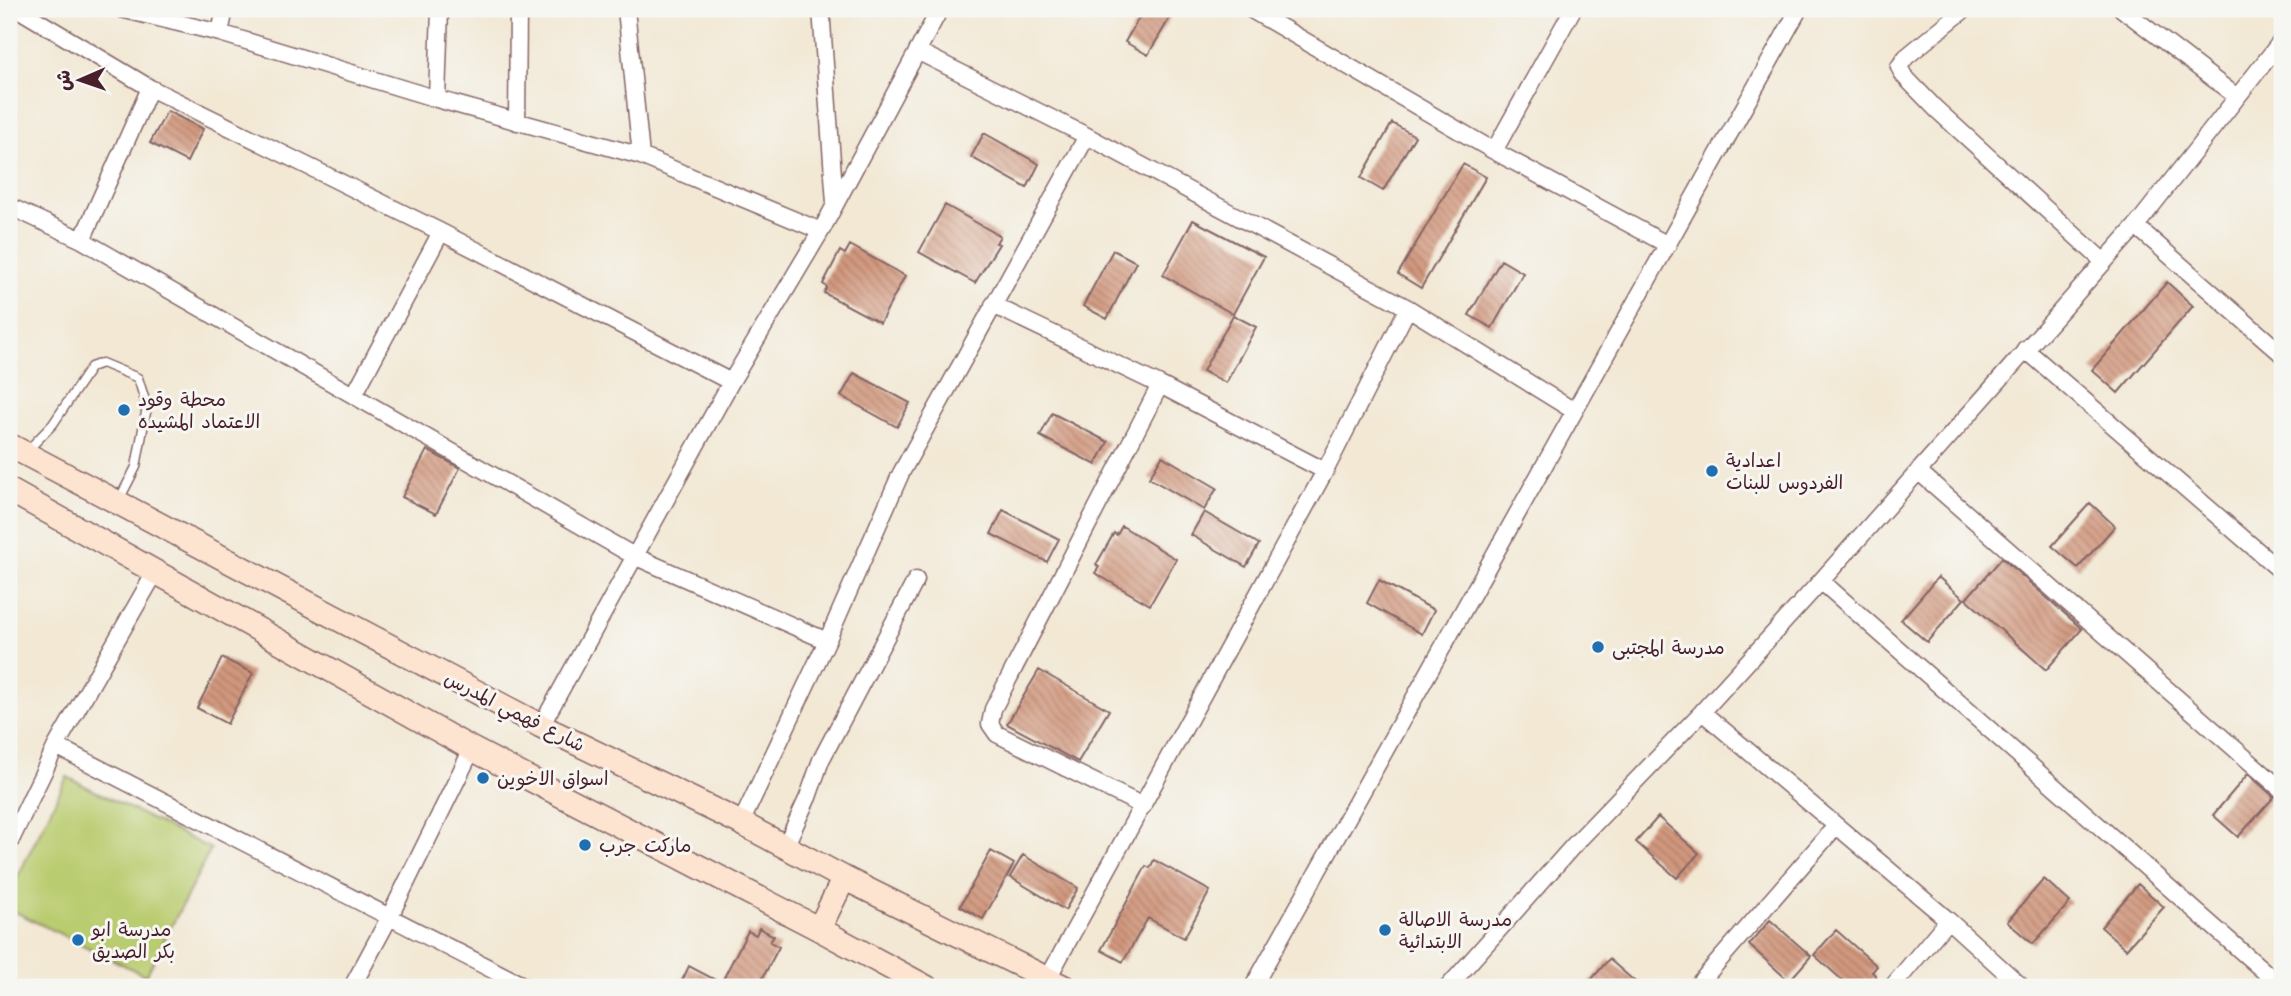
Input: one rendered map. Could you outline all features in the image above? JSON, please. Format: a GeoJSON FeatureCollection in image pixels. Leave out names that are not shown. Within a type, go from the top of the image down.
{"type":"FeatureCollection","features":[{"type":"Feature","properties":{"kind":"street"},"geometry":{"type":"LineString","coordinates":[[18,9],[150,88],[441,232],[731,382]]}},
{"type":"Feature","properties":{"kind":"street"},"geometry":{"type":"LineString","coordinates":[[121,9],[220,33],[437,99],[641,156],[821,231]]}},
{"type":"Feature","properties":{"kind":"street"},"geometry":{"type":"LineString","coordinates":[[220,33],[225,9]]}},
{"type":"Feature","properties":{"kind":"street"},"geometry":{"type":"LineString","coordinates":[[437,99],[440,9]]}},
{"type":"Feature","properties":{"kind":"street"},"geometry":{"type":"LineString","coordinates":[[517,9],[517,122]]}},
{"type":"Feature","properties":{"kind":"street"},"geometry":{"type":"LineString","coordinates":[[626,9],[641,156]]}},
{"type":"Feature","properties":{"kind":"street"},"geometry":{"type":"LineString","coordinates":[[821,9],[835,203]]}},
{"type":"Feature","properties":{"kind":"street"},"geometry":{"type":"LineString","coordinates":[[541,726],[731,382],[821,231],[940,9]]}},
{"type":"Feature","properties":{"kind":"street"},"geometry":{"type":"LineString","coordinates":[[1250,9],[1494,151],[1668,245]]}},
{"type":"Feature","properties":{"kind":"street"},"geometry":{"type":"LineString","coordinates":[[1494,151],[1573,9]]}},
{"type":"Feature","properties":{"kind":"street"},"geometry":{"type":"LineString","coordinates":[[1253,987],[1800,9]]}},
{"type":"Feature","properties":{"kind":"street"},"geometry":{"type":"LineString","coordinates":[[1965,9],[1906,57],[1899,67],[1904,76],[1936,109],[2104,261]]}},
{"type":"Feature","properties":{"kind":"street"},"geometry":{"type":"LineString","coordinates":[[2122,9],[2237,97]]}},
{"type":"Feature","properties":{"kind":"street"},"geometry":{"type":"LineString","coordinates":[[1448,987],[1573,846],[1702,712],[1821,581],[2136,226],[2282,40]]}},
{"type":"Feature","properties":{"kind":"street"},"geometry":{"type":"LineString","coordinates":[[916,51],[1087,136],[1408,308],[1574,411]]}},
{"type":"Feature","properties":{"kind":"street"},"geometry":{"type":"LineString","coordinates":[[82,240],[150,88]]}},
{"type":"Feature","properties":{"kind":"street"},"geometry":{"type":"LineString","coordinates":[[741,823],[827,641],[901,473],[1087,136]]}},
{"type":"Feature","properties":{"kind":"street"},"geometry":{"type":"LineString","coordinates":[[9,206],[82,240],[634,556],[827,641]]}},
{"type":"Feature","properties":{"kind":"street"},"geometry":{"type":"LineString","coordinates":[[2136,226],[2282,354]]}},
{"type":"Feature","properties":{"kind":"street"},"geometry":{"type":"LineString","coordinates":[[354,395],[441,232]]}},
{"type":"Feature","properties":{"kind":"street"},"geometry":{"type":"LineString","coordinates":[[992,305],[1160,385],[1325,471]]}},
{"type":"Feature","properties":{"kind":"street"},"geometry":{"type":"LineString","coordinates":[[1056,982],[1143,806],[1325,471],[1408,308]]}},
{"type":"Feature","properties":{"kind":"street"},"geometry":{"type":"LineString","coordinates":[[2025,349],[2282,572]]}},
{"type":"Feature","properties":{"kind":"street"},"geometry":{"type":"LineString","coordinates":[[1143,806],[997,734],[990,724],[993,709],[1160,385]]}},
{"type":"Feature","properties":{"kind":"street","name":"شارع فهمي المدرس"},"geometry":{"type":"LineString","coordinates":[[17,449],[541,726],[741,823],[844,878],[1056,982]]}},
{"type":"Feature","properties":{"kind":"street"},"geometry":{"type":"LineString","coordinates":[[1918,471],[2282,790]]}},
{"type":"Feature","properties":{"kind":"street"},"geometry":{"type":"LineString","coordinates":[[9,490],[472,749],[926,987]]}},
{"type":"Feature","properties":{"kind":"street"},"geometry":{"type":"LineString","coordinates":[[9,844],[56,746],[156,571]]}},
{"type":"Feature","properties":{"kind":"street"},"geometry":{"type":"LineString","coordinates":[[785,847],[808,797],[821,760],[916,580]]}},
{"type":"Feature","properties":{"kind":"street"},"geometry":{"type":"LineString","coordinates":[[1821,581],[2282,987]]}},
{"type":"Feature","properties":{"kind":"street"},"geometry":{"type":"LineString","coordinates":[[1702,712],[1948,920],[2022,987]]}},
{"type":"Feature","properties":{"kind":"street"},"geometry":{"type":"LineString","coordinates":[[56,746],[526,987]]}},
{"type":"Feature","properties":{"kind":"street"},"geometry":{"type":"LineString","coordinates":[[352,987],[472,749]]}},
{"type":"Feature","properties":{"kind":"street"},"geometry":{"type":"LineString","coordinates":[[1696,987],[1836,826]]}},
{"type":"Feature","properties":{"kind":"street"},"geometry":{"type":"LineString","coordinates":[[819,929],[844,878]]}},
{"type":"Feature","properties":{"kind":"street"},"geometry":{"type":"LineString","coordinates":[[1892,987],[1948,920]]}},
{"type":"Feature","properties":{"kind":"lane"},"geometry":{"type":"LineString","coordinates":[[17,449],[53,424],[91,367],[102,363],[138,378],[147,407],[136,467],[118,502]]}},
{"type":"Feature","properties":{"kind":"green space"},"geometry":{"type":"Polygon","coordinates":[[[67,777],[211,849],[146,976],[9,909],[9,894],[67,777]]]}},
{"type":"Feature","properties":{"kind":"building"},"geometry":{"type":"Polygon","coordinates":[[[1144,9],[1175,9],[1148,55],[1125,42],[1144,9]]]}},
{"type":"Feature","properties":{"kind":"building"},"geometry":{"type":"Polygon","coordinates":[[[167,111],[203,129],[187,162],[150,143],[167,111]]]}},
{"type":"Feature","properties":{"kind":"building"},"geometry":{"type":"Polygon","coordinates":[[[1392,123],[1415,136],[1383,191],[1361,178],[1392,123]]]}},
{"type":"Feature","properties":{"kind":"building"},"geometry":{"type":"Polygon","coordinates":[[[984,133],[1039,164],[1027,188],[971,157],[984,133]]]}},
{"type":"Feature","properties":{"kind":"building"},"geometry":{"type":"Polygon","coordinates":[[[1463,164],[1486,177],[1421,288],[1398,274],[1463,164]]]}},
{"type":"Feature","properties":{"kind":"building"},"geometry":{"type":"Polygon","coordinates":[[[945,205],[1000,236],[996,243],[999,244],[975,283],[919,252],[945,205]]]}},
{"type":"Feature","properties":{"kind":"building"},"geometry":{"type":"Polygon","coordinates":[[[1193,220],[1264,257],[1233,314],[1163,275],[1193,220]]]}},
{"type":"Feature","properties":{"kind":"building"},"geometry":{"type":"Polygon","coordinates":[[[850,245],[905,276],[880,323],[824,293],[827,287],[823,284],[840,251],[845,254],[850,245]]]}},
{"type":"Feature","properties":{"kind":"building"},"geometry":{"type":"Polygon","coordinates":[[[1113,250],[1136,262],[1107,319],[1083,306],[1113,250]]]}},
{"type":"Feature","properties":{"kind":"building"},"geometry":{"type":"Polygon","coordinates":[[[1501,260],[1523,273],[1492,328],[1469,315],[1501,260]]]}},
{"type":"Feature","properties":{"kind":"building"},"geometry":{"type":"Polygon","coordinates":[[[2167,282],[2193,306],[2118,393],[2092,370],[2167,282]]]}},
{"type":"Feature","properties":{"kind":"building"},"geometry":{"type":"Polygon","coordinates":[[[1233,315],[1256,327],[1226,383],[1203,371],[1233,315]]]}},
{"type":"Feature","properties":{"kind":"building"},"geometry":{"type":"Polygon","coordinates":[[[854,373],[910,403],[897,427],[841,396],[854,373]]]}},
{"type":"Feature","properties":{"kind":"building"},"geometry":{"type":"Polygon","coordinates":[[[1052,413],[1108,442],[1096,465],[1040,436],[1052,413]]]}},
{"type":"Feature","properties":{"kind":"building"},"geometry":{"type":"Polygon","coordinates":[[[427,450],[460,468],[436,514],[402,497],[427,450]]]}},
{"type":"Feature","properties":{"kind":"building"},"geometry":{"type":"Polygon","coordinates":[[[1162,456],[1217,488],[1204,510],[1149,478],[1162,456]]]}},
{"type":"Feature","properties":{"kind":"building"},"geometry":{"type":"Polygon","coordinates":[[[2090,503],[2115,526],[2078,568],[2052,546],[2090,503]]]}},
{"type":"Feature","properties":{"kind":"building"},"geometry":{"type":"Polygon","coordinates":[[[1003,510],[1059,539],[1047,562],[991,534],[1003,510]]]}},
{"type":"Feature","properties":{"kind":"building"},"geometry":{"type":"Polygon","coordinates":[[[1204,512],[1259,544],[1246,567],[1191,535],[1204,512]]]}},
{"type":"Feature","properties":{"kind":"building"},"geometry":{"type":"Polygon","coordinates":[[[1122,526],[1176,559],[1150,605],[1095,573],[1099,567],[1096,565],[1114,533],[1117,535],[1122,526]]]}},
{"type":"Feature","properties":{"kind":"building"},"geometry":{"type":"Polygon","coordinates":[[[2002,558],[2082,629],[2046,670],[1966,599],[2002,558]]]}},
{"type":"Feature","properties":{"kind":"building"},"geometry":{"type":"Polygon","coordinates":[[[1938,577],[1964,599],[1927,642],[1901,620],[1938,577]]]}},
{"type":"Feature","properties":{"kind":"building"},"geometry":{"type":"Polygon","coordinates":[[[1379,580],[1434,610],[1422,634],[1367,603],[1379,580]]]}},
{"type":"Feature","properties":{"kind":"building"},"geometry":{"type":"Polygon","coordinates":[[[222,658],[253,673],[227,724],[197,708],[222,658]]]}},
{"type":"Feature","properties":{"kind":"building"},"geometry":{"type":"Polygon","coordinates":[[[1039,670],[1109,710],[1078,762],[1007,724],[1039,670]]]}},
{"type":"Feature","properties":{"kind":"building"},"geometry":{"type":"Polygon","coordinates":[[[2248,774],[2274,797],[2238,837],[2213,815],[2248,774]]]}},
{"type":"Feature","properties":{"kind":"building"},"geometry":{"type":"Polygon","coordinates":[[[1658,817],[1699,853],[1677,878],[1636,842],[1658,817]]]}},
{"type":"Feature","properties":{"kind":"building"},"geometry":{"type":"Polygon","coordinates":[[[991,851],[1014,864],[983,919],[960,906],[991,851]]]}},
{"type":"Feature","properties":{"kind":"building"},"geometry":{"type":"Polygon","coordinates":[[[1023,855],[1078,888],[1065,910],[1010,877],[1023,855]]]}},
{"type":"Feature","properties":{"kind":"building"},"geometry":{"type":"Polygon","coordinates":[[[1154,860],[1210,891],[1184,938],[1148,918],[1123,962],[1101,950],[1146,866],[1150,868],[1154,860]]]}},
{"type":"Feature","properties":{"kind":"building"},"geometry":{"type":"Polygon","coordinates":[[[2044,879],[2070,902],[2033,944],[2007,922],[2044,879]]]}},
{"type":"Feature","properties":{"kind":"building"},"geometry":{"type":"Polygon","coordinates":[[[2138,884],[2164,907],[2126,949],[2101,927],[2138,884]]]}},
{"type":"Feature","properties":{"kind":"building"},"geometry":{"type":"Polygon","coordinates":[[[1770,920],[1811,956],[1789,981],[1749,945],[1770,920]]]}},
{"type":"Feature","properties":{"kind":"building"},"geometry":{"type":"Polygon","coordinates":[[[759,928],[774,936],[770,942],[779,947],[758,987],[679,987],[689,966],[721,983],[748,931],[756,935],[759,928]]]}},
{"type":"Feature","properties":{"kind":"building"},"geometry":{"type":"Polygon","coordinates":[[[1836,930],[1877,966],[1872,972],[1876,976],[1866,987],[1850,987],[1814,955],[1836,930]]]}},
{"type":"Feature","properties":{"kind":"building"},"geometry":{"type":"Polygon","coordinates":[[[1609,959],[1641,987],[1585,987],[1609,959]]]}},
{"type":"Feature","properties":{"kind":"place","name":"محطة وقود الاعتماد المشيده"},"geometry":{"type":"Point","coordinates":[124,410]}},
{"type":"Feature","properties":{"kind":"place","name":"اعدادية الفردوس للبنات"},"geometry":{"type":"Point","coordinates":[1712,471]}},
{"type":"Feature","properties":{"kind":"place","name":"مدرسة المجتبى"},"geometry":{"type":"Point","coordinates":[1598,647]}},
{"type":"Feature","properties":{"kind":"place","name":"اسواق الاخوين"},"geometry":{"type":"Point","coordinates":[483,778]}},
{"type":"Feature","properties":{"kind":"place","name":"ماركت جرب"},"geometry":{"type":"Point","coordinates":[585,845]}},
{"type":"Feature","properties":{"kind":"place","name":"مدرسة الاصالة الابتدائية"},"geometry":{"type":"Point","coordinates":[1385,930]}},
{"type":"Feature","properties":{"kind":"place","name":"مدرسة ابو بكر الصديق"},"geometry":{"type":"Point","coordinates":[78,940]}}]}
